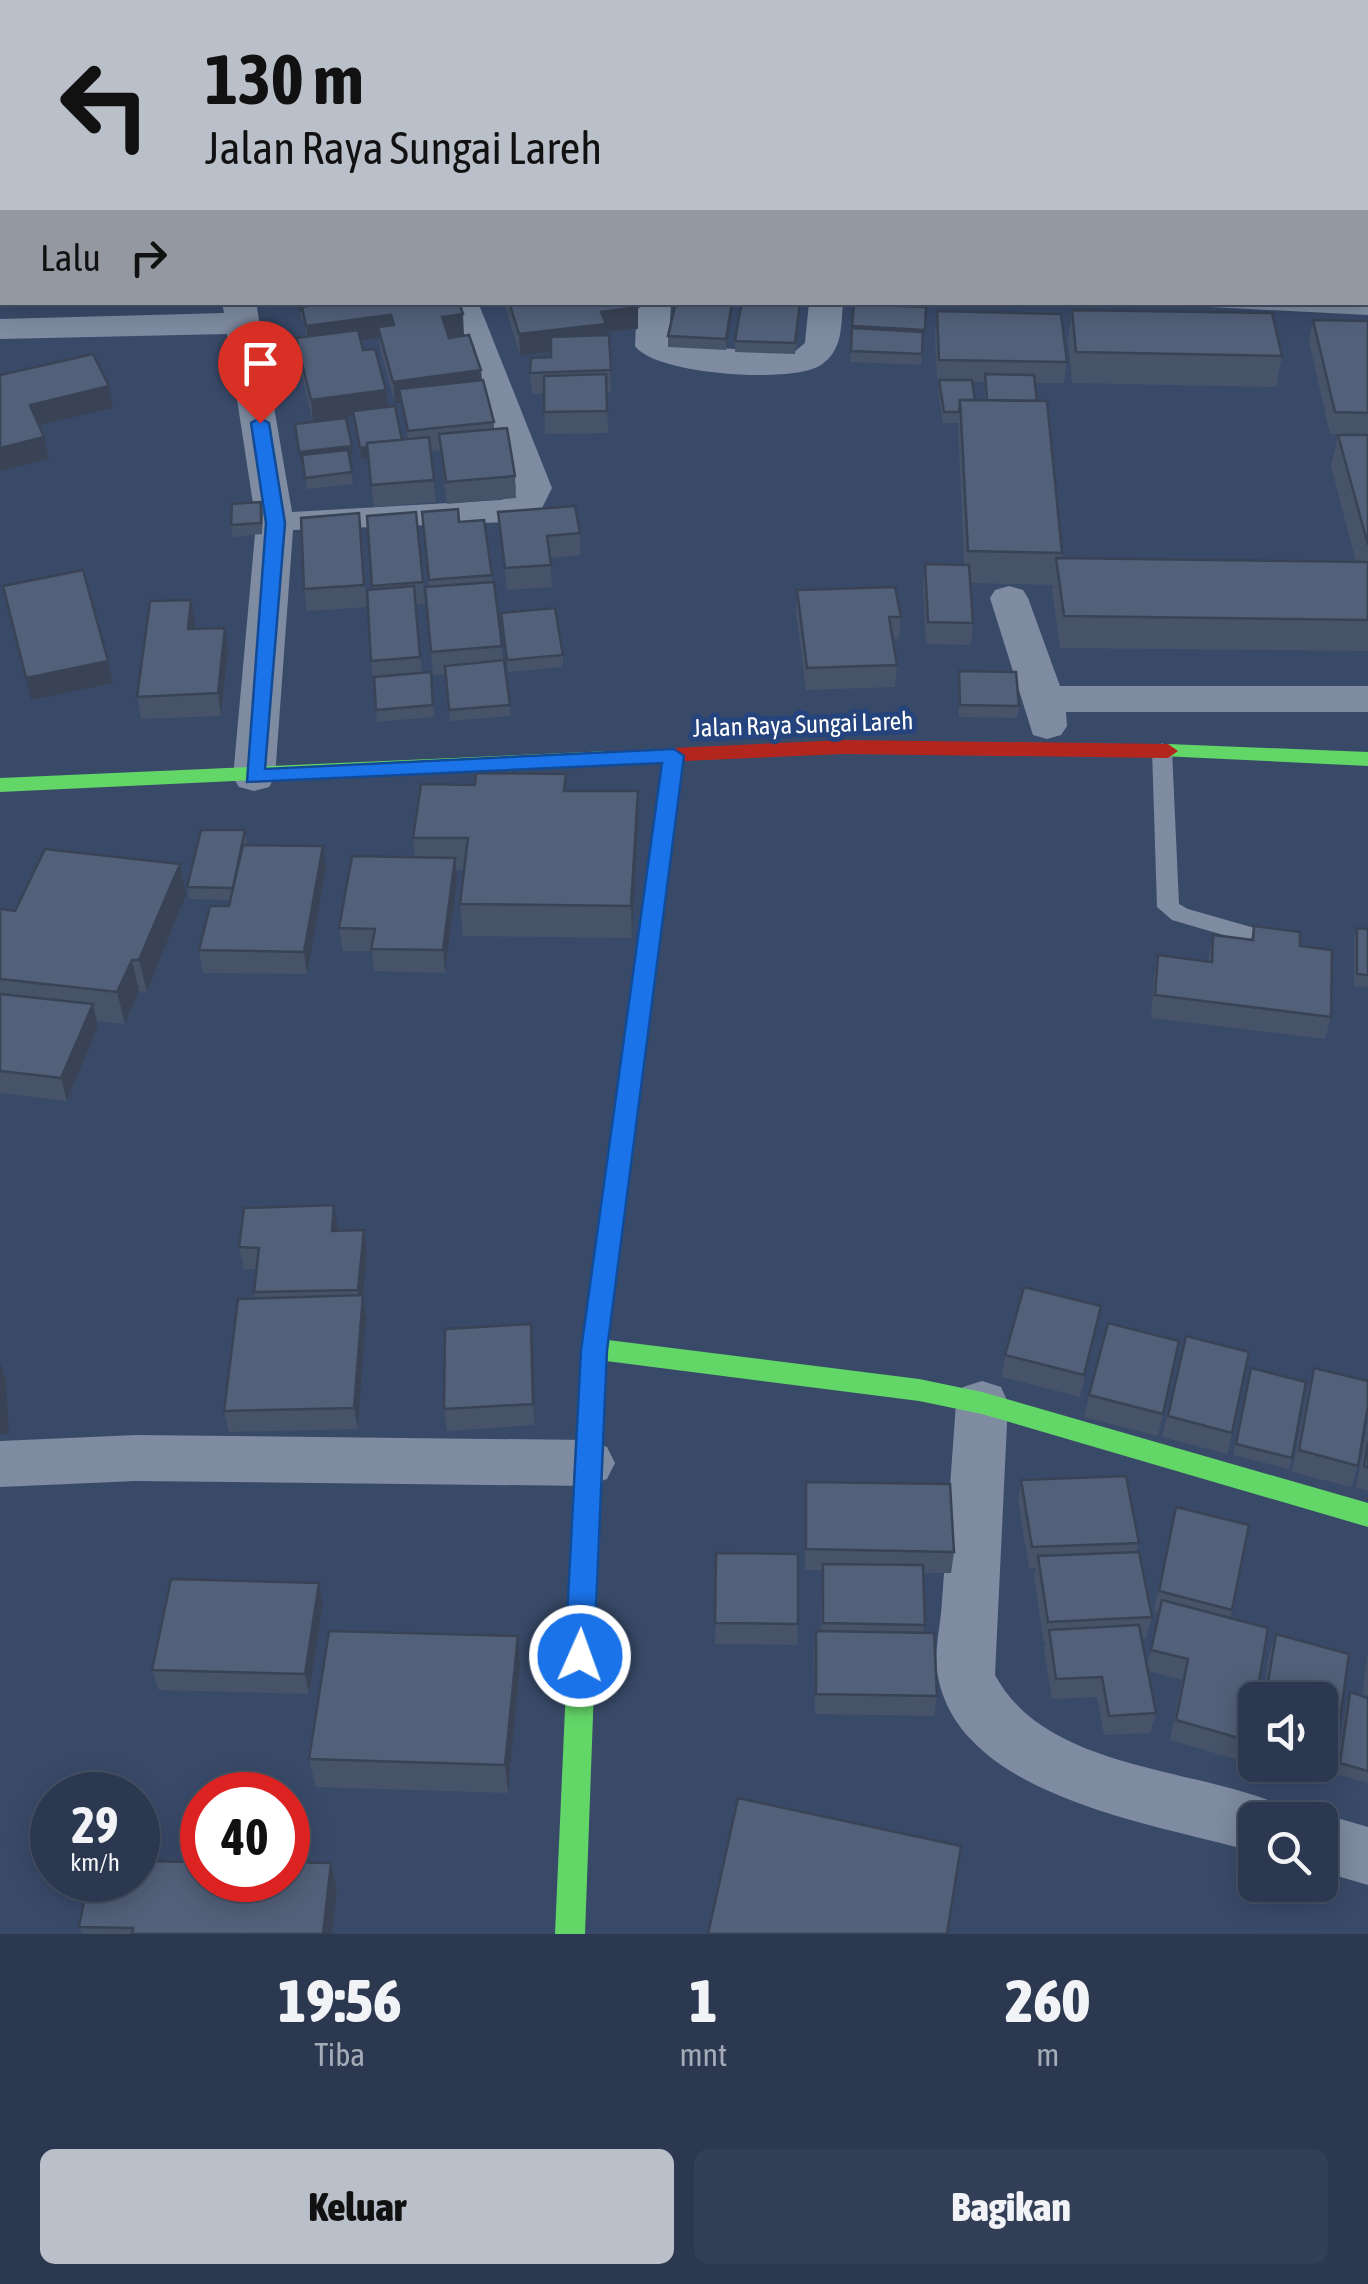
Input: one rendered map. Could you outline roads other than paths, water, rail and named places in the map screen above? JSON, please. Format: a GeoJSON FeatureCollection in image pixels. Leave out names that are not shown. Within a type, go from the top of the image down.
{"type":"FeatureCollection","features":[{"type":"Feature","properties":{"kind":"street"},"geometry":{"type":"LineString","coordinates":[[276,523],[508,511],[528,502],[534,488],[462,305]]}},
{"type":"Feature","properties":{"kind":"street"},"geometry":{"type":"LineString","coordinates":[[654,305],[652,346],[656,350],[676,357],[793,363],[807,360],[822,346],[826,305]]}},
{"type":"Feature","properties":{"kind":"street"},"geometry":{"type":"LineString","coordinates":[[0,328],[242,313],[276,523],[254,777]]}},
{"type":"Feature","properties":{"kind":"street"},"geometry":{"type":"LineString","coordinates":[[1009,598],[1044,699],[1050,748]]}},
{"type":"Feature","properties":{"kind":"street"},"geometry":{"type":"LineString","coordinates":[[1044,699],[1368,699]]}},
{"type":"Feature","properties":{"kind":"street","name":"Jalan Raya Sungai Lareh"},"geometry":{"type":"LineString","coordinates":[[0,785],[254,777],[844,747],[1162,750],[1368,759]]}},
{"type":"Feature","properties":{"kind":"street"},"geometry":{"type":"LineString","coordinates":[[570,1934],[594,1350],[674,756]]}},
{"type":"Feature","properties":{"kind":"street"},"geometry":{"type":"LineString","coordinates":[[594,1350],[920,1390],[982,1404],[1368,1515]]}},
{"type":"Feature","properties":{"kind":"street"},"geometry":{"type":"LineString","coordinates":[[982,1404],[966,1676],[979,1706],[1008,1739],[1044,1760],[1238,1818]]}},
{"type":"Feature","properties":{"kind":"street"},"geometry":{"type":"LineString","coordinates":[[0,1464],[136,1458],[588,1463]]}},
{"type":"Feature","properties":{"kind":"street"},"geometry":{"type":"LineString","coordinates":[[1338,1847],[1368,1856]]}},
{"type":"Feature","properties":{"kind":"lane"},"geometry":{"type":"LineString","coordinates":[[1269,305],[1368,310]]}},
{"type":"Feature","properties":{"kind":"lane"},"geometry":{"type":"LineString","coordinates":[[1162,750],[1168,907],[1180,916],[1306,951]]}}]}
